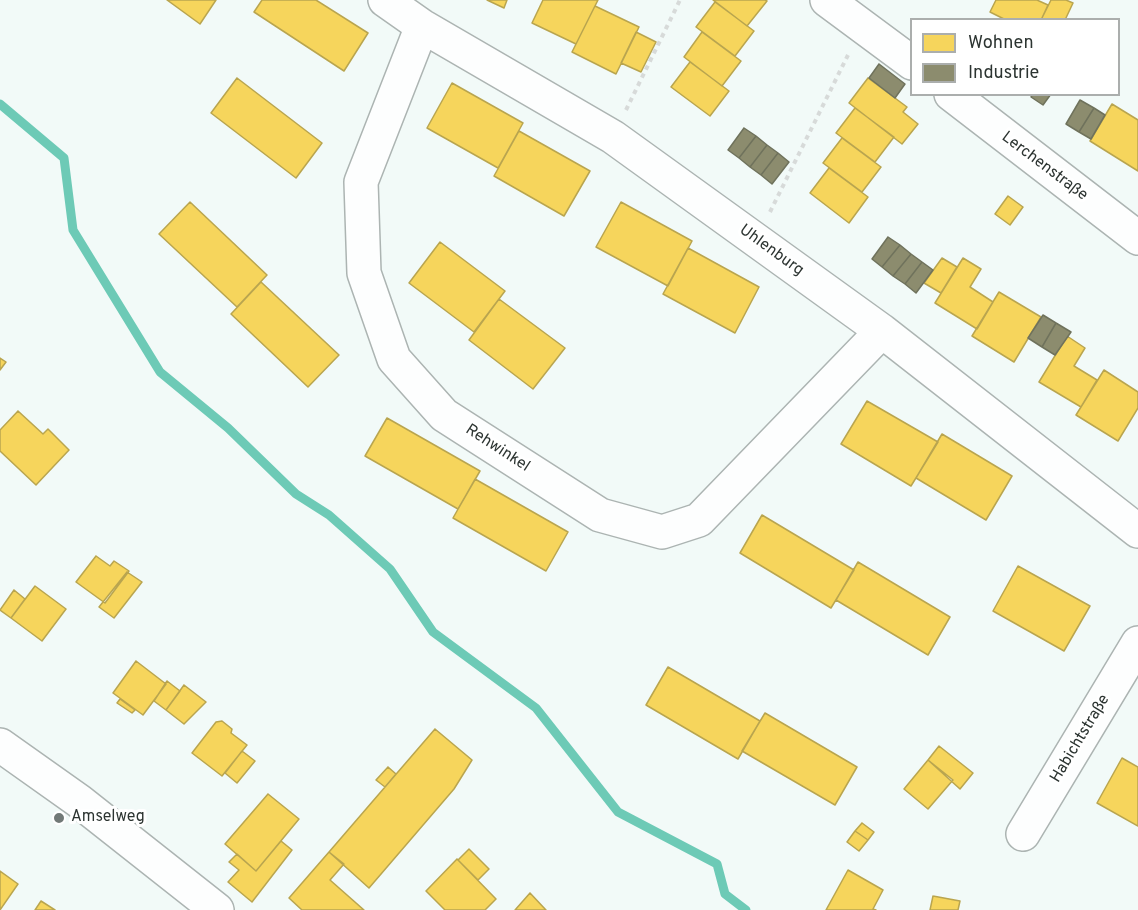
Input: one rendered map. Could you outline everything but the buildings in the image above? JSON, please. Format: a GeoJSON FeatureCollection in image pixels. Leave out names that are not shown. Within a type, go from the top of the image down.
{"type":"FeatureCollection","features":[{"type":"Feature","properties":{"kind":"street","name":"Uhlenburg"},"geometry":{"type":"LineString","coordinates":[[385,0],[422,26],[613,137],[882,331],[1138,531]]}},
{"type":"Feature","properties":{"kind":"street"},"geometry":{"type":"LineString","coordinates":[[827,0],[863,24],[910,61]]}},
{"type":"Feature","properties":{"kind":"street","name":"Rehwinkel"},"geometry":{"type":"LineString","coordinates":[[422,26],[361,182],[364,273],[394,359],[444,415],[600,515],[662,532],[699,520],[882,331]]}},
{"type":"Feature","properties":{"kind":"street","name":"Lerchenstraße"},"geometry":{"type":"LineString","coordinates":[[954,96],[1138,238]]}},
{"type":"Feature","properties":{"kind":"street","name":"Habichtstraße"},"geometry":{"type":"LineString","coordinates":[[1023,834],[1138,643]]}},
{"type":"Feature","properties":{"kind":"street"},"geometry":{"type":"LineString","coordinates":[[0,745],[79,801],[217,910]]}},
{"type":"Feature","properties":{"kind":"path"},"geometry":{"type":"LineString","coordinates":[[613,137],[680,0]]}},
{"type":"Feature","properties":{"kind":"path"},"geometry":{"type":"LineString","coordinates":[[756,240],[863,24]]}},
{"type":"Feature","properties":{"kind":"waterway"},"geometry":{"type":"LineString","coordinates":[[0,104],[64,158],[73,230],[160,372],[228,428],[296,494],[329,515],[390,569],[433,632],[536,708],[618,812],[717,864],[725,894],[746,910]]}},
{"type":"Feature","properties":{"kind":"place","name":"Amselweg"},"geometry":{"type":"Point","coordinates":[59,818]}}]}
